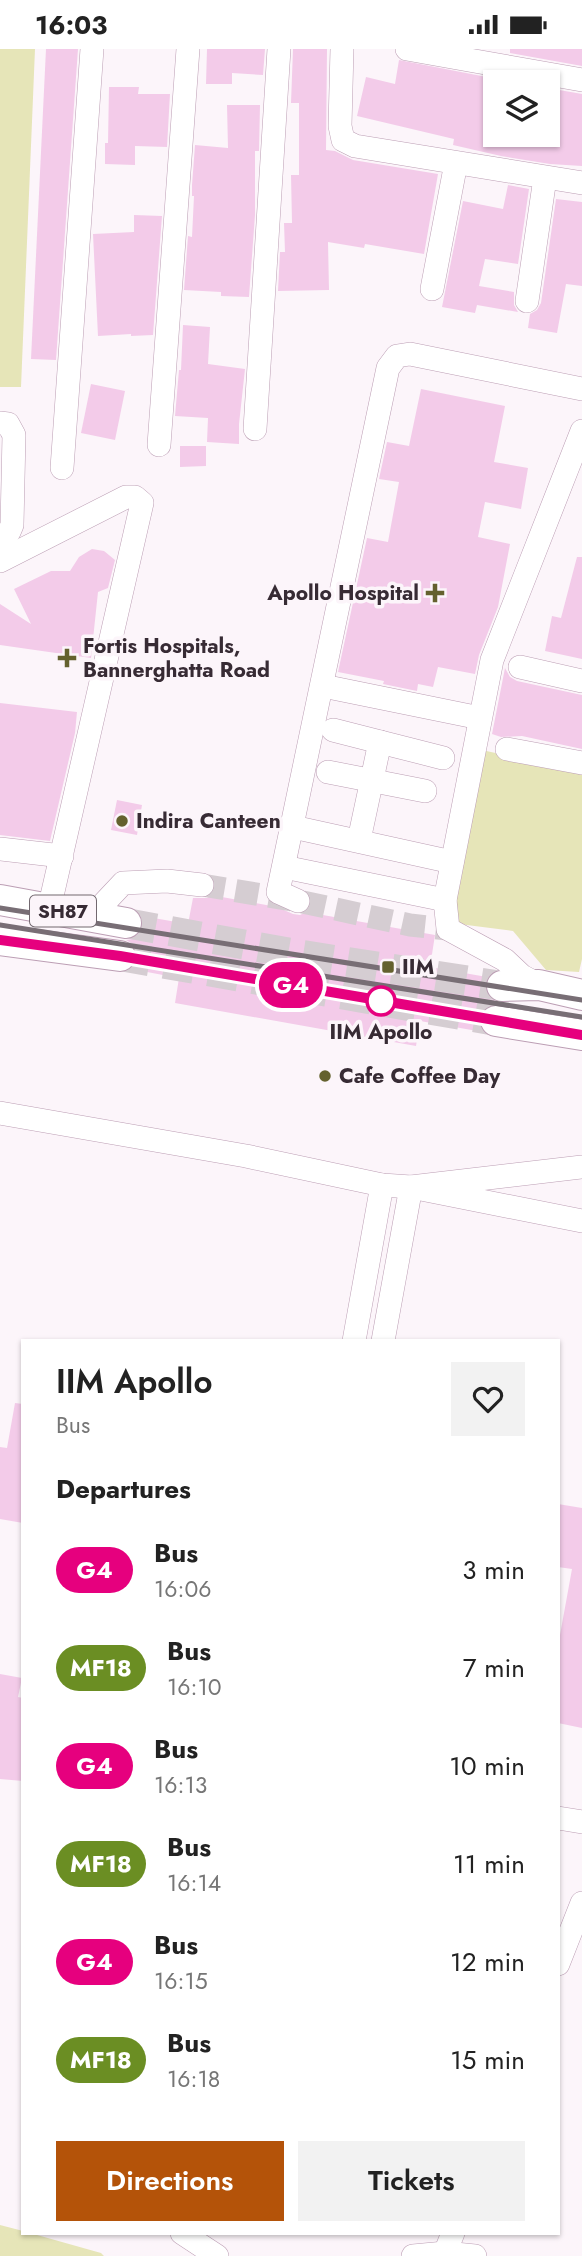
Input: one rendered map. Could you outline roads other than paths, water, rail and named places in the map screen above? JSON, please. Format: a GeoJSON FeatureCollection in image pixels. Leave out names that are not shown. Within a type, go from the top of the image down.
{"type":"FeatureCollection","features":[{"type":"Feature","properties":{"kind":"main road","name":"SH87"},"geometry":{"type":"LineString","coordinates":[[0,900],[126,923]]}},
{"type":"Feature","properties":{"kind":"main road","name":"SH87"},"geometry":{"type":"LineString","coordinates":[[0,940],[120,956]]}},
{"type":"Feature","properties":{"kind":"main road"},"geometry":{"type":"LineString","coordinates":[[502,986],[539,985],[582,995]]}},
{"type":"Feature","properties":{"kind":"main road"},"geometry":{"type":"LineString","coordinates":[[496,1021],[582,1035]]}},
{"type":"Feature","properties":{"kind":"street"},"geometry":{"type":"LineString","coordinates":[[62,468],[92,49]]}},
{"type":"Feature","properties":{"kind":"street"},"geometry":{"type":"LineString","coordinates":[[159,445],[188,49]]}},
{"type":"Feature","properties":{"kind":"street"},"geometry":{"type":"LineString","coordinates":[[256,429],[279,49]]}},
{"type":"Feature","properties":{"kind":"street"},"geometry":{"type":"LineString","coordinates":[[342,49],[340,126],[343,140],[355,146],[582,183]]}},
{"type":"Feature","properties":{"kind":"street"},"geometry":{"type":"LineString","coordinates":[[407,49],[582,80]]}},
{"type":"Feature","properties":{"kind":"street"},"geometry":{"type":"LineString","coordinates":[[432,289],[456,163]]}},
{"type":"Feature","properties":{"kind":"street"},"geometry":{"type":"LineString","coordinates":[[527,301],[545,178]]}},
{"type":"Feature","properties":{"kind":"street"},"geometry":{"type":"LineString","coordinates":[[298,901],[278,892],[388,368],[397,356],[410,354],[582,389]]}},
{"type":"Feature","properties":{"kind":"street"},"geometry":{"type":"LineString","coordinates":[[0,423],[8,424],[14,435],[12,525],[9,532],[0,538]]}},
{"type":"Feature","properties":{"kind":"street"},"geometry":{"type":"LineString","coordinates":[[539,985],[522,976],[505,960],[448,929],[445,899],[492,660],[582,431]]}},
{"type":"Feature","properties":{"kind":"street"},"geometry":{"type":"LineString","coordinates":[[0,561],[126,497],[135,497],[142,503],[49,909]]}},
{"type":"Feature","properties":{"kind":"street"},"geometry":{"type":"LineString","coordinates":[[520,667],[582,681]]}},
{"type":"Feature","properties":{"kind":"street"},"geometry":{"type":"LineString","coordinates":[[323,686],[480,718]]}},
{"type":"Feature","properties":{"kind":"street"},"geometry":{"type":"LineString","coordinates":[[333,730],[443,758]]}},
{"type":"Feature","properties":{"kind":"street"},"geometry":{"type":"LineString","coordinates":[[359,840],[380,743]]}},
{"type":"Feature","properties":{"kind":"street"},"geometry":{"type":"LineString","coordinates":[[507,749],[582,763]]}},
{"type":"Feature","properties":{"kind":"street"},"geometry":{"type":"LineString","coordinates":[[328,772],[425,791]]}},
{"type":"Feature","properties":{"kind":"street"},"geometry":{"type":"LineString","coordinates":[[293,827],[452,862]]}},
{"type":"Feature","properties":{"kind":"street"},"geometry":{"type":"LineString","coordinates":[[0,849],[62,856]]}},
{"type":"Feature","properties":{"kind":"street"},"geometry":{"type":"LineString","coordinates":[[284,867],[445,899]]}},
{"type":"Feature","properties":{"kind":"street"},"geometry":{"type":"LineString","coordinates":[[92,916],[123,883],[167,881],[202,885]]}},
{"type":"Feature","properties":{"kind":"street"},"geometry":{"type":"LineString","coordinates":[[0,1113],[246,1156],[382,1185],[411,1187],[582,1221]]}},
{"type":"Feature","properties":{"kind":"street"},"geometry":{"type":"LineString","coordinates":[[411,1187],[582,1167]]}},
{"type":"Feature","properties":{"kind":"street"},"geometry":{"type":"LineString","coordinates":[[354,1339],[382,1185]]}},
{"type":"Feature","properties":{"kind":"street"},"geometry":{"type":"LineString","coordinates":[[383,1339],[411,1187]]}},
{"type":"Feature","properties":{"kind":"street"},"geometry":{"type":"LineString","coordinates":[[560,1818],[582,1822]]}},
{"type":"Feature","properties":{"kind":"street"},"geometry":{"type":"LineString","coordinates":[[560,1959],[582,1903]]}},
{"type":"Feature","properties":{"kind":"street"},"geometry":{"type":"LineString","coordinates":[[185,2235],[217,2256]]}},
{"type":"Feature","properties":{"kind":"street"},"geometry":{"type":"LineString","coordinates":[[413,2256],[449,2243],[475,2256]]}},
{"type":"Feature","properties":{"kind":"tunnel"},"geometry":{"type":"LineString","coordinates":[[202,885],[298,901],[410,925],[448,929]]}},
{"type":"Feature","properties":{"kind":"tunnel"},"geometry":{"type":"LineString","coordinates":[[126,923],[296,954],[502,986]]}},
{"type":"Feature","properties":{"kind":"tunnel"},"geometry":{"type":"LineString","coordinates":[[120,956],[496,1021]]}},
{"type":"Feature","properties":{"kind":"railway"},"geometry":{"type":"LineString","coordinates":[[0,908],[582,1000]]}},
{"type":"Feature","properties":{"kind":"railway"},"geometry":{"type":"LineString","coordinates":[[0,925],[582,1017]]}},
{"type":"Feature","properties":{"kind":"place","name":"Apollo Hospital"},"geometry":{"type":"Point","coordinates":[435,593]}},
{"type":"Feature","properties":{"kind":"place","name":"Fortis Hospitals, Bannerghatta Road"},"geometry":{"type":"Point","coordinates":[67,658]}},
{"type":"Feature","properties":{"kind":"place","name":"Indira Canteen"},"geometry":{"type":"Point","coordinates":[122,821]}},
{"type":"Feature","properties":{"kind":"place","name":"IIM"},"geometry":{"type":"Point","coordinates":[388,967]}},
{"type":"Feature","properties":{"kind":"place","name":"IIM Apollo"},"geometry":{"type":"Point","coordinates":[381,1001]}},
{"type":"Feature","properties":{"kind":"place","name":"Cafe Coffee Day"},"geometry":{"type":"Point","coordinates":[325,1076]}}]}
